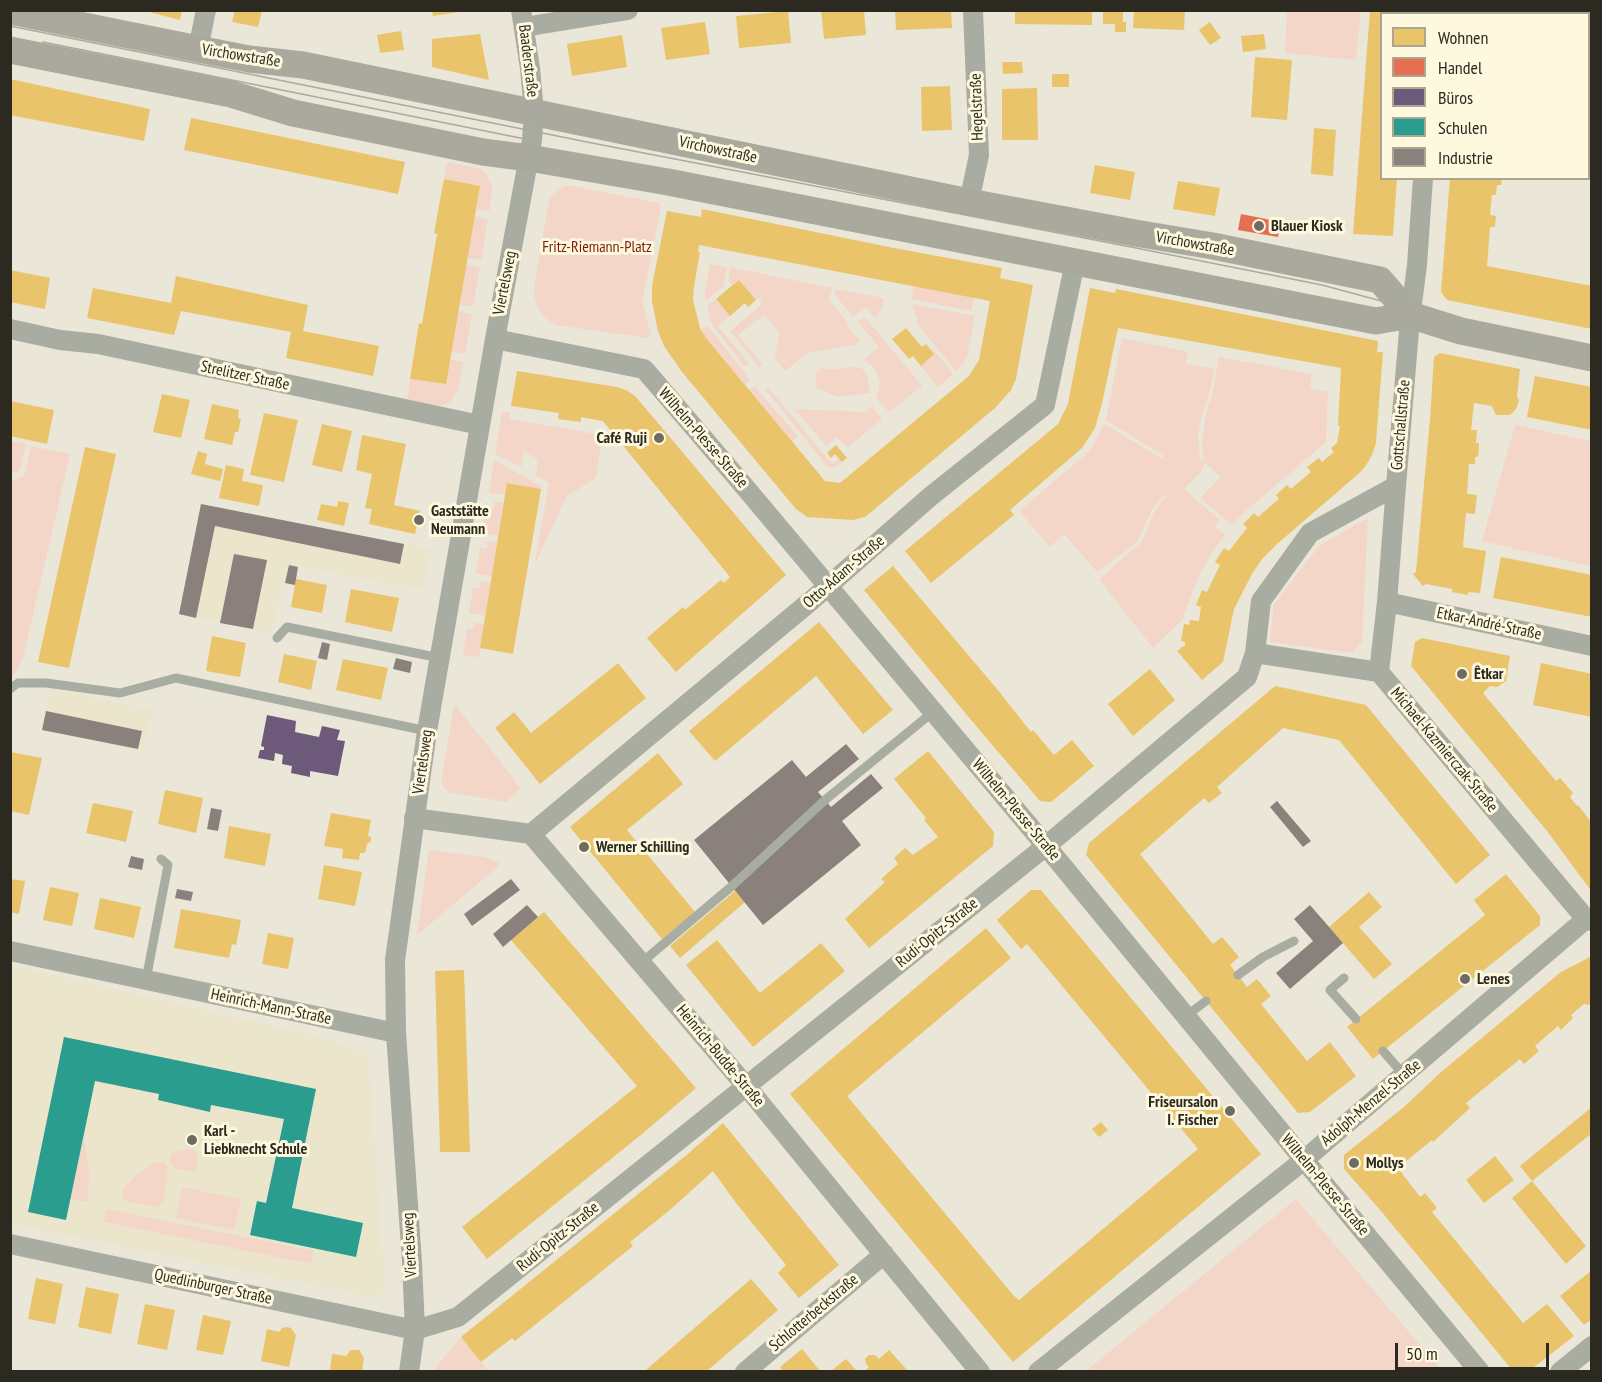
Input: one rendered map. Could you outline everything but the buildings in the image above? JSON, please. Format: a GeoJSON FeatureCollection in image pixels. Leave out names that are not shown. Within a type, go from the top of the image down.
{"type":"FeatureCollection","features":[{"type":"Feature","properties":{"kind":"main road","name":"Virchowstraße"},"geometry":{"type":"LineString","coordinates":[[10,11],[249,59],[303,65],[969,202],[1213,246],[1380,280],[1410,315]]}},
{"type":"Feature","properties":{"kind":"main road"},"geometry":{"type":"LineString","coordinates":[[10,50],[231,94],[293,113],[483,152],[680,184],[1376,321],[1410,315],[1461,331],[1592,358]]}},
{"type":"Feature","properties":{"kind":"street"},"geometry":{"type":"LineString","coordinates":[[198,49],[206,10]]}},
{"type":"Feature","properties":{"kind":"street"},"geometry":{"type":"LineString","coordinates":[[523,19],[628,10]]}},
{"type":"Feature","properties":{"kind":"street","name":"Hegelstraße"},"geometry":{"type":"LineString","coordinates":[[969,202],[979,155],[973,10]]}},
{"type":"Feature","properties":{"kind":"street","name":"Baaderstraße"},"geometry":{"type":"LineString","coordinates":[[523,19],[534,112],[529,158]]}},
{"type":"Feature","properties":{"kind":"street","name":"Viertelsweg"},"geometry":{"type":"LineString","coordinates":[[409,1371],[415,1330],[396,1033],[395,960],[427,731],[529,158]]}},
{"type":"Feature","properties":{"kind":"street","name":"Gottschallstraße"},"geometry":{"type":"LineString","coordinates":[[1379,672],[1423,180]]}},
{"type":"Feature","properties":{"kind":"street","name":"Otto-Adam-Straße"},"geometry":{"type":"LineString","coordinates":[[531,834],[827,587],[931,496],[1045,405],[1075,262]]}},
{"type":"Feature","properties":{"kind":"street","name":"Strelitzer Straße"},"geometry":{"type":"LineString","coordinates":[[10,329],[60,340],[98,344],[480,425]]}},
{"type":"Feature","properties":{"kind":"street","name":"Wilhelm-Plesse-Straße"},"geometry":{"type":"LineString","coordinates":[[495,339],[644,369],[1046,846],[1480,1371]]}},
{"type":"Feature","properties":{"kind":"street","name":"Rudi-Opitz-Straße"},"geometry":{"type":"LineString","coordinates":[[415,1330],[458,1317],[1046,846],[1247,677],[1255,653],[1261,601],[1310,534],[1395,486]]}},
{"type":"Feature","properties":{"kind":"street","name":"Etkar-André-Straße"},"geometry":{"type":"LineString","coordinates":[[1387,602],[1592,646]]}},
{"type":"Feature","properties":{"kind":"street","name":"Michael-Kazmierczak-Straße"},"geometry":{"type":"LineString","coordinates":[[1255,653],[1379,672],[1589,920]]}},
{"type":"Feature","properties":{"kind":"street"},"geometry":{"type":"LineString","coordinates":[[414,818],[531,834]]}},
{"type":"Feature","properties":{"kind":"street","name":"Heinrich-Budde-Straße"},"geometry":{"type":"LineString","coordinates":[[531,834],[746,1086],[980,1371]]}},
{"type":"Feature","properties":{"kind":"street","name":"Adolph-Menzel-Straße"},"geometry":{"type":"LineString","coordinates":[[1038,1371],[1304,1160],[1589,920]]}},
{"type":"Feature","properties":{"kind":"street","name":"Heinrich-Mann-Straße"},"geometry":{"type":"LineString","coordinates":[[10,951],[396,1033]]}},
{"type":"Feature","properties":{"kind":"street","name":"Quedlinburger Straße"},"geometry":{"type":"LineString","coordinates":[[10,1244],[415,1330]]}},
{"type":"Feature","properties":{"kind":"street","name":"Schlotterbeckstraße"},"geometry":{"type":"LineString","coordinates":[[745,1371],[884,1254]]}},
{"type":"Feature","properties":{"kind":"street"},"geometry":{"type":"LineString","coordinates":[[1560,1371],[1592,1346]]}},
{"type":"Feature","properties":{"kind":"lane"},"geometry":{"type":"LineString","coordinates":[[277,638],[286,627],[440,658]]}},
{"type":"Feature","properties":{"kind":"lane"},"geometry":{"type":"LineString","coordinates":[[10,689],[18,683],[46,683],[120,693],[176,678],[427,731]]}},
{"type":"Feature","properties":{"kind":"lane"},"geometry":{"type":"LineString","coordinates":[[641,963],[732,886],[825,800],[933,712]]}},
{"type":"Feature","properties":{"kind":"lane"},"geometry":{"type":"LineString","coordinates":[[146,980],[168,865],[161,860]]}},
{"type":"Feature","properties":{"kind":"lane"},"geometry":{"type":"LineString","coordinates":[[1238,975],[1263,957],[1294,941]]}},
{"type":"Feature","properties":{"kind":"lane"},"geometry":{"type":"LineString","coordinates":[[1344,978],[1330,990],[1356,1019]]}},
{"type":"Feature","properties":{"kind":"lane"},"geometry":{"type":"LineString","coordinates":[[1186,1016],[1206,1001]]}},
{"type":"Feature","properties":{"kind":"lane"},"geometry":{"type":"LineString","coordinates":[[1383,1051],[1404,1075]]}},
{"type":"Feature","properties":{"kind":"shaded area"},"geometry":{"type":"Polygon","coordinates":[[[201,504],[431,549],[423,590],[287,564],[272,633],[179,614],[201,504]]]}},
{"type":"Feature","properties":{"kind":"shaded area"},"geometry":{"type":"Polygon","coordinates":[[[51,689],[152,710],[143,751],[42,730],[51,689]]]}},
{"type":"Feature","properties":{"kind":"shaded area","name":"Karl - Liebknecht Schule"},"geometry":{"type":"Polygon","coordinates":[[[11,965],[335,1041],[368,1056],[385,1290],[374,1297],[11,1224],[11,965]]]}},
{"type":"Feature","properties":{"kind":"green space"},"geometry":{"type":"Polygon","coordinates":[[[1287,11],[1361,11],[1356,60],[1285,53],[1287,11]]]}},
{"type":"Feature","properties":{"kind":"green space"},"geometry":{"type":"Polygon","coordinates":[[[447,162],[481,169],[485,172],[492,190],[489,211],[476,209],[480,186],[444,179],[447,162]]]}},
{"type":"Feature","properties":{"kind":"green space","name":"Fritz-Riemann-Platz"},"geometry":{"type":"Polygon","coordinates":[[[564,186],[659,203],[661,207],[642,302],[651,335],[647,338],[555,325],[539,310],[534,287],[549,201],[552,195],[564,186]]]}},
{"type":"Feature","properties":{"kind":"green space"},"geometry":{"type":"Polygon","coordinates":[[[474,216],[488,219],[481,260],[468,258],[474,216]]]}},
{"type":"Feature","properties":{"kind":"green space"},"geometry":{"type":"Polygon","coordinates":[[[710,264],[727,267],[725,285],[705,301],[705,289],[710,264]]]}},
{"type":"Feature","properties":{"kind":"green space"},"geometry":{"type":"Polygon","coordinates":[[[466,265],[480,267],[473,306],[460,305],[466,265]]]}},
{"type":"Feature","properties":{"kind":"green space"},"geometry":{"type":"Polygon","coordinates":[[[731,267],[832,288],[829,300],[860,341],[855,345],[808,353],[785,371],[775,359],[779,333],[764,315],[738,335],[762,364],[759,367],[730,331],[760,306],[761,297],[756,300],[739,280],[732,285],[728,281],[731,267]]]}},
{"type":"Feature","properties":{"kind":"green space"},"geometry":{"type":"Polygon","coordinates":[[[914,286],[974,297],[971,311],[911,299],[914,286]]]}},
{"type":"Feature","properties":{"kind":"green space"},"geometry":{"type":"Polygon","coordinates":[[[836,289],[884,298],[882,309],[875,318],[866,307],[853,317],[835,295],[836,289]]]}},
{"type":"Feature","properties":{"kind":"green space"},"geometry":{"type":"Polygon","coordinates":[[[716,299],[730,316],[718,326],[749,364],[745,367],[711,323],[707,306],[716,299]]]}},
{"type":"Feature","properties":{"kind":"green space"},"geometry":{"type":"Polygon","coordinates":[[[912,304],[975,316],[967,356],[956,371],[919,326],[912,304]]]}},
{"type":"Feature","properties":{"kind":"green space"},"geometry":{"type":"Polygon","coordinates":[[[458,311],[472,314],[465,354],[451,352],[458,311]]]}},
{"type":"Feature","properties":{"kind":"green space"},"geometry":{"type":"Polygon","coordinates":[[[865,317],[922,386],[889,412],[876,398],[880,382],[876,370],[864,360],[879,347],[858,322],[865,317]]]}},
{"type":"Feature","properties":{"kind":"green space"},"geometry":{"type":"Polygon","coordinates":[[[708,326],[750,380],[745,384],[706,338],[701,330],[708,326]]]}},
{"type":"Feature","properties":{"kind":"green space"},"geometry":{"type":"Polygon","coordinates":[[[1122,338],[1188,352],[1186,364],[1214,369],[1198,437],[1200,458],[1204,462],[1202,443],[1206,413],[1212,396],[1219,357],[1312,374],[1310,389],[1328,392],[1326,442],[1232,525],[1200,498],[1221,477],[1205,463],[1201,472],[1184,489],[1220,520],[1215,527],[1225,535],[1210,555],[1198,578],[1183,619],[1153,648],[1099,579],[1140,544],[1164,495],[1155,505],[1136,543],[1097,572],[1064,534],[1050,547],[1019,511],[1084,456],[1092,447],[1104,424],[1161,458],[1164,456],[1106,420],[1122,338]]]}},
{"type":"Feature","properties":{"kind":"green space"},"geometry":{"type":"Polygon","coordinates":[[[932,348],[953,374],[938,387],[921,366],[934,354],[930,349],[932,348]]]}},
{"type":"Feature","properties":{"kind":"green space"},"geometry":{"type":"Polygon","coordinates":[[[449,359],[464,362],[457,391],[450,403],[439,406],[407,401],[410,379],[445,384],[449,359]]]}},
{"type":"Feature","properties":{"kind":"green space"},"geometry":{"type":"Polygon","coordinates":[[[855,367],[863,369],[868,378],[870,393],[837,397],[817,388],[815,374],[821,368],[855,367]]]}},
{"type":"Feature","properties":{"kind":"green space"},"geometry":{"type":"Polygon","coordinates":[[[754,386],[798,436],[792,441],[750,390],[754,386]]]}},
{"type":"Feature","properties":{"kind":"green space"},"geometry":{"type":"Polygon","coordinates":[[[768,387],[832,464],[839,458],[842,462],[834,468],[828,467],[765,389],[768,387]]]}},
{"type":"Feature","properties":{"kind":"green space"},"geometry":{"type":"Polygon","coordinates":[[[872,406],[882,419],[847,448],[837,437],[826,446],[795,409],[865,412],[872,406]]]}},
{"type":"Feature","properties":{"kind":"green space"},"geometry":{"type":"Polygon","coordinates":[[[502,411],[510,413],[509,419],[602,435],[596,478],[567,496],[535,563],[549,483],[536,475],[538,459],[524,452],[521,467],[495,454],[502,411]]]}},
{"type":"Feature","properties":{"kind":"green space"},"geometry":{"type":"Polygon","coordinates":[[[1515,425],[1591,441],[1591,566],[1482,541],[1515,425]]]}},
{"type":"Feature","properties":{"kind":"green space"},"geometry":{"type":"Polygon","coordinates":[[[11,441],[26,444],[20,470],[11,474],[11,441]]]}},
{"type":"Feature","properties":{"kind":"green space"},"geometry":{"type":"Polygon","coordinates":[[[31,446],[70,454],[23,658],[11,681],[11,481],[24,476],[31,446]]]}},
{"type":"Feature","properties":{"kind":"green space"},"geometry":{"type":"Polygon","coordinates":[[[494,460],[541,486],[541,489],[508,483],[505,495],[489,493],[494,460]]]}},
{"type":"Feature","properties":{"kind":"green space"},"geometry":{"type":"Polygon","coordinates":[[[495,501],[504,503],[499,536],[482,533],[487,508],[493,509],[495,501]]]}},
{"type":"Feature","properties":{"kind":"green space"},"geometry":{"type":"Polygon","coordinates":[[[1368,518],[1362,641],[1353,653],[1270,642],[1274,604],[1320,545],[1368,518]]]}},
{"type":"Feature","properties":{"kind":"green space"},"geometry":{"type":"Polygon","coordinates":[[[488,541],[497,543],[492,576],[476,574],[480,548],[487,549],[488,541]]]}},
{"type":"Feature","properties":{"kind":"green space"},"geometry":{"type":"Polygon","coordinates":[[[481,581],[491,583],[485,616],[469,613],[473,588],[480,589],[481,581]]]}},
{"type":"Feature","properties":{"kind":"green space"},"geometry":{"type":"Polygon","coordinates":[[[475,622],[484,624],[479,657],[463,655],[467,629],[473,630],[475,622]]]}},
{"type":"Feature","properties":{"kind":"green space"},"geometry":{"type":"Polygon","coordinates":[[[454,706],[512,776],[520,789],[507,802],[448,792],[441,783],[454,706]]]}},
{"type":"Feature","properties":{"kind":"green space"},"geometry":{"type":"Polygon","coordinates":[[[429,850],[484,857],[498,862],[499,866],[417,935],[429,850]]]}},
{"type":"Feature","properties":{"kind":"green space"},"geometry":{"type":"Polygon","coordinates":[[[83,1140],[89,1171],[88,1202],[70,1199],[83,1140]]]}},
{"type":"Feature","properties":{"kind":"green space"},"geometry":{"type":"Polygon","coordinates":[[[192,1149],[198,1154],[198,1165],[195,1172],[174,1168],[169,1162],[172,1153],[192,1149]]]}},
{"type":"Feature","properties":{"kind":"green space"},"geometry":{"type":"Polygon","coordinates":[[[156,1162],[164,1162],[168,1167],[163,1203],[156,1207],[123,1200],[121,1192],[127,1185],[136,1175],[156,1162]]]}},
{"type":"Feature","properties":{"kind":"green space"},"geometry":{"type":"Polygon","coordinates":[[[182,1187],[241,1199],[234,1230],[176,1218],[182,1187]]]}},
{"type":"Feature","properties":{"kind":"green space"},"geometry":{"type":"Polygon","coordinates":[[[1296,1199],[1442,1371],[1086,1371],[1296,1199]]]}},
{"type":"Feature","properties":{"kind":"green space"},"geometry":{"type":"Polygon","coordinates":[[[107,1209],[314,1251],[311,1264],[104,1222],[107,1209]]]}},
{"type":"Feature","properties":{"kind":"green space"},"geometry":{"type":"Polygon","coordinates":[[[461,1337],[481,1362],[489,1371],[434,1371],[461,1337]]]}},
{"type":"Feature","properties":{"kind":"tram line"},"geometry":{"type":"LineString","coordinates":[[10,26],[592,143],[1322,285],[1411,309],[1464,327],[1592,354]]}},
{"type":"Feature","properties":{"kind":"tram line"},"geometry":{"type":"LineString","coordinates":[[43,42],[540,142]]}},
{"type":"Feature","properties":{"kind":"tram line"},"geometry":{"type":"LineString","coordinates":[[1389,313],[1441,328]]}},
{"type":"Feature","properties":{"kind":"place","name":"Blauer Kiosk"},"geometry":{"type":"Point","coordinates":[1259,226]}},
{"type":"Feature","properties":{"kind":"place","name":"Café Ruji"},"geometry":{"type":"Point","coordinates":[659,438]}},
{"type":"Feature","properties":{"kind":"place","name":"Gaststätte Neumann"},"geometry":{"type":"Point","coordinates":[419,520]}},
{"type":"Feature","properties":{"kind":"place","name":"Êtkar"},"geometry":{"type":"Point","coordinates":[1462,674]}},
{"type":"Feature","properties":{"kind":"place","name":"Werner Schilling"},"geometry":{"type":"Point","coordinates":[584,847]}},
{"type":"Feature","properties":{"kind":"place","name":"Lenes"},"geometry":{"type":"Point","coordinates":[1465,979]}},
{"type":"Feature","properties":{"kind":"place","name":"Friseursalon I. Fischer"},"geometry":{"type":"Point","coordinates":[1230,1111]}},
{"type":"Feature","properties":{"kind":"place","name":"Karl - Liebknecht Schule"},"geometry":{"type":"Point","coordinates":[192,1140]}},
{"type":"Feature","properties":{"kind":"place","name":"Mollys"},"geometry":{"type":"Point","coordinates":[1354,1163]}}]}
